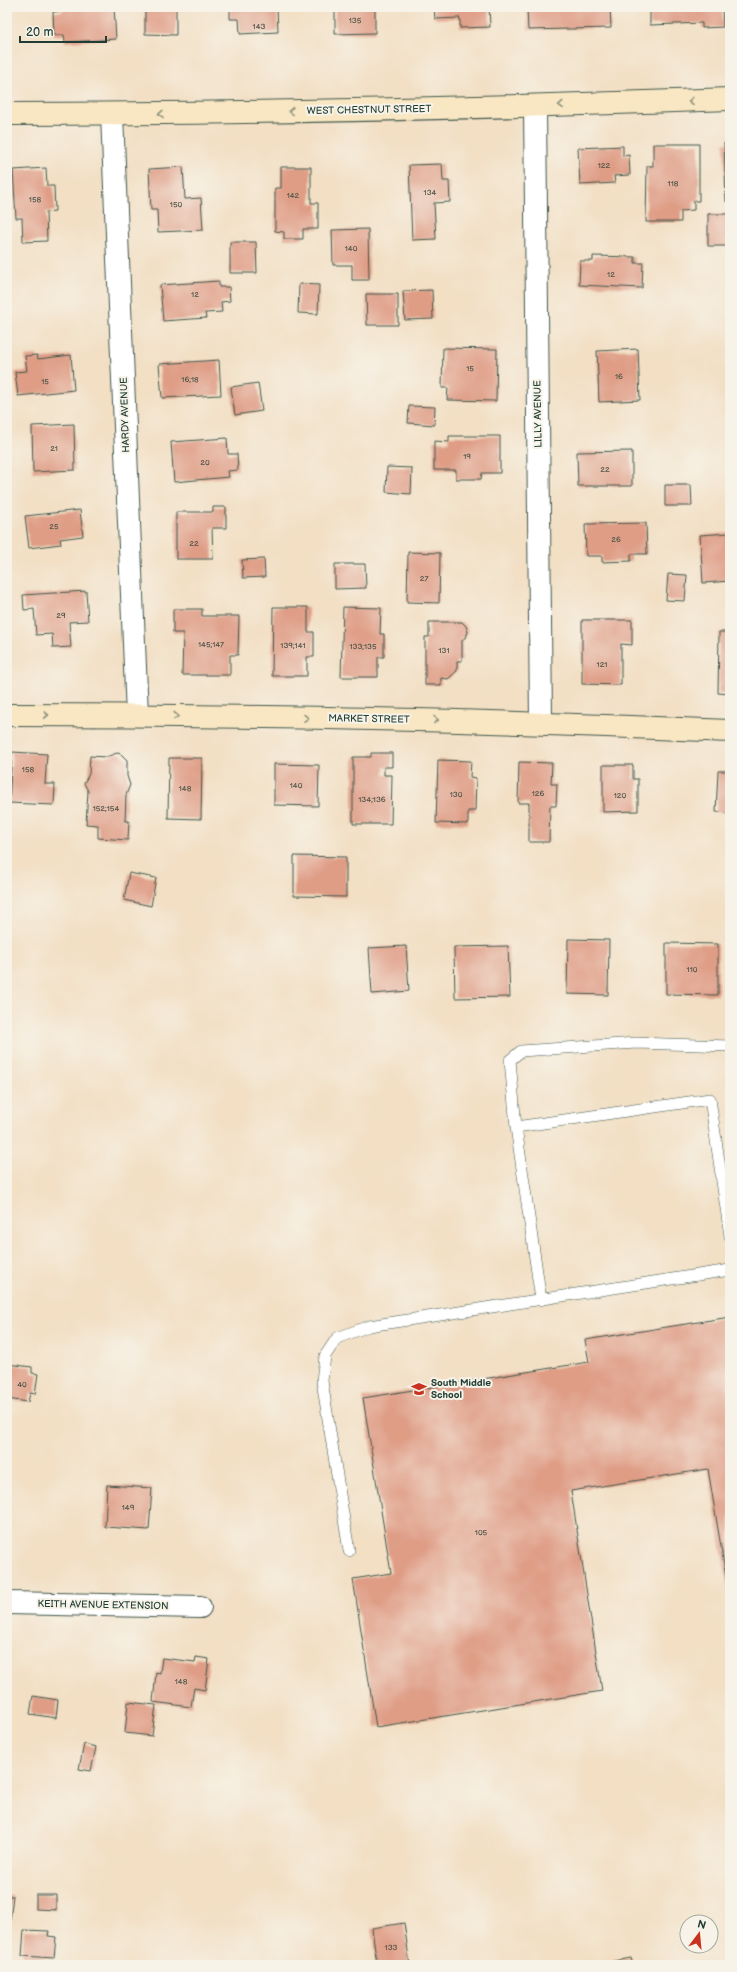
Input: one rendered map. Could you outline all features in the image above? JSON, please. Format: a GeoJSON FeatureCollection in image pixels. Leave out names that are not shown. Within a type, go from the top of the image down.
{"type":"FeatureCollection","features":[{"type":"Feature","properties":{"kind":"main road","name":"WEST CHESTNUT STREET"},"geometry":{"type":"LineString","coordinates":[[7,110],[112,115],[535,106],[730,99]]}},
{"type":"Feature","properties":{"kind":"main road","name":"MARKET STREET"},"geometry":{"type":"LineString","coordinates":[[7,715],[137,715],[541,722],[730,731]]}},
{"type":"Feature","properties":{"kind":"street","name":"LILLY AVENUE"},"geometry":{"type":"LineString","coordinates":[[535,106],[541,722]]}},
{"type":"Feature","properties":{"kind":"street","name":"HARDY AVENUE"},"geometry":{"type":"LineString","coordinates":[[112,115],[137,715]]}},
{"type":"Feature","properties":{"kind":"street","name":"KEITH AVENUE EXTENSION"},"geometry":{"type":"LineString","coordinates":[[7,1603],[200,1607]]}},
{"type":"Feature","properties":{"kind":"lane"},"geometry":{"type":"LineString","coordinates":[[541,1300],[516,1127],[510,1060],[521,1050],[636,1043],[730,1046]]}},
{"type":"Feature","properties":{"kind":"lane"},"geometry":{"type":"LineString","coordinates":[[516,1127],[710,1099],[730,1236]]}},
{"type":"Feature","properties":{"kind":"lane"},"geometry":{"type":"LineString","coordinates":[[349,1551],[322,1381],[325,1356],[337,1338],[369,1326],[730,1270]]}},
{"type":"Feature","properties":{"kind":"building"},"geometry":{"type":"Polygon","coordinates":[[[62,7],[114,7],[116,39],[65,42],[64,35],[54,35],[53,12],[63,11],[62,7]]]}},
{"type":"Feature","properties":{"kind":"building"},"geometry":{"type":"Polygon","coordinates":[[[145,7],[176,7],[176,35],[145,34],[145,7]]]}},
{"type":"Feature","properties":{"kind":"building"},"geometry":{"type":"Polygon","coordinates":[[[230,7],[277,7],[278,32],[240,34],[239,19],[230,19],[230,7]]]}},
{"type":"Feature","properties":{"kind":"building"},"geometry":{"type":"Polygon","coordinates":[[[335,7],[375,7],[375,33],[335,34],[335,7]]]}},
{"type":"Feature","properties":{"kind":"building"},"geometry":{"type":"Polygon","coordinates":[[[434,7],[489,7],[490,27],[460,28],[460,18],[435,19],[434,7]]]}},
{"type":"Feature","properties":{"kind":"building"},"geometry":{"type":"Polygon","coordinates":[[[527,7],[610,7],[611,28],[528,30],[527,7]]]}},
{"type":"Feature","properties":{"kind":"building"},"geometry":{"type":"Polygon","coordinates":[[[650,7],[722,7],[723,27],[702,28],[702,23],[650,25],[650,7]]]}},
{"type":"Feature","properties":{"kind":"building"},"geometry":{"type":"Polygon","coordinates":[[[724,143],[730,143],[730,202],[726,202],[724,143]]]}},
{"type":"Feature","properties":{"kind":"building"},"geometry":{"type":"Polygon","coordinates":[[[653,144],[699,144],[699,201],[694,201],[694,210],[681,211],[681,222],[646,222],[647,166],[653,166],[653,144]]]}},
{"type":"Feature","properties":{"kind":"building"},"geometry":{"type":"Polygon","coordinates":[[[623,146],[623,156],[629,155],[630,175],[614,176],[615,183],[580,185],[578,148],[623,146]]]}},
{"type":"Feature","properties":{"kind":"building"},"geometry":{"type":"Polygon","coordinates":[[[442,164],[443,181],[449,181],[450,202],[434,203],[436,239],[412,240],[409,165],[442,164]]]}},
{"type":"Feature","properties":{"kind":"building"},"geometry":{"type":"Polygon","coordinates":[[[183,167],[185,199],[201,198],[203,230],[158,232],[157,210],[151,210],[149,169],[183,167]]]}},
{"type":"Feature","properties":{"kind":"building"},"geometry":{"type":"Polygon","coordinates":[[[281,167],[311,167],[311,203],[318,203],[318,229],[303,229],[303,239],[284,239],[284,232],[275,231],[275,188],[281,188],[281,167]]]}},
{"type":"Feature","properties":{"kind":"building"},"geometry":{"type":"Polygon","coordinates":[[[46,168],[47,186],[54,186],[55,211],[46,212],[47,241],[23,242],[22,218],[16,218],[13,170],[46,168]]]}},
{"type":"Feature","properties":{"kind":"building"},"geometry":{"type":"Polygon","coordinates":[[[708,214],[730,214],[730,246],[708,246],[708,214]]]}},
{"type":"Feature","properties":{"kind":"building"},"geometry":{"type":"Polygon","coordinates":[[[368,229],[369,280],[352,280],[352,265],[333,265],[332,230],[368,229]]]}},
{"type":"Feature","properties":{"kind":"building"},"geometry":{"type":"Polygon","coordinates":[[[230,242],[256,242],[257,273],[230,273],[230,242]]]}},
{"type":"Feature","properties":{"kind":"building"},"geometry":{"type":"Polygon","coordinates":[[[593,256],[635,257],[635,263],[643,263],[642,288],[579,285],[580,261],[593,261],[593,256]]]}},
{"type":"Feature","properties":{"kind":"building"},"geometry":{"type":"Polygon","coordinates":[[[219,281],[219,287],[229,287],[230,301],[221,302],[222,312],[205,313],[206,318],[163,321],[160,285],[219,281]]]}},
{"type":"Feature","properties":{"kind":"building"},"geometry":{"type":"Polygon","coordinates":[[[299,284],[319,285],[318,314],[298,313],[299,284]]]}},
{"type":"Feature","properties":{"kind":"building"},"geometry":{"type":"Polygon","coordinates":[[[432,290],[433,319],[405,320],[403,291],[432,290]]]}},
{"type":"Feature","properties":{"kind":"building"},"geometry":{"type":"Polygon","coordinates":[[[366,294],[398,294],[398,325],[367,325],[366,294]]]}},
{"type":"Feature","properties":{"kind":"building"},"geometry":{"type":"Polygon","coordinates":[[[443,348],[497,349],[496,401],[447,400],[448,388],[442,388],[443,348]]]}},
{"type":"Feature","properties":{"kind":"building"},"geometry":{"type":"Polygon","coordinates":[[[638,349],[640,400],[599,402],[597,351],[638,349]]]}},
{"type":"Feature","properties":{"kind":"building"},"geometry":{"type":"Polygon","coordinates":[[[37,355],[38,359],[71,355],[74,390],[18,396],[15,372],[27,371],[25,356],[37,355]]]}},
{"type":"Feature","properties":{"kind":"building"},"geometry":{"type":"Polygon","coordinates":[[[219,360],[221,395],[162,398],[159,364],[219,360]]]}},
{"type":"Feature","properties":{"kind":"building"},"geometry":{"type":"Polygon","coordinates":[[[258,383],[262,411],[235,415],[231,387],[258,383]]]}},
{"type":"Feature","properties":{"kind":"building"},"geometry":{"type":"Polygon","coordinates":[[[409,406],[435,407],[434,425],[408,423],[409,406]]]}},
{"type":"Feature","properties":{"kind":"building"},"geometry":{"type":"Polygon","coordinates":[[[74,424],[75,470],[33,472],[32,426],[74,424]]]}},
{"type":"Feature","properties":{"kind":"building"},"geometry":{"type":"Polygon","coordinates":[[[449,436],[500,436],[500,473],[482,473],[481,479],[456,479],[456,470],[434,470],[434,441],[449,442],[449,436]]]}},
{"type":"Feature","properties":{"kind":"building"},"geometry":{"type":"Polygon","coordinates":[[[227,438],[228,454],[237,454],[238,470],[228,471],[229,477],[174,482],[171,442],[227,438]]]}},
{"type":"Feature","properties":{"kind":"building"},"geometry":{"type":"Polygon","coordinates":[[[632,451],[632,486],[578,486],[577,452],[632,451]]]}},
{"type":"Feature","properties":{"kind":"building"},"geometry":{"type":"Polygon","coordinates":[[[387,467],[412,468],[411,494],[386,492],[387,467]]]}},
{"type":"Feature","properties":{"kind":"building"},"geometry":{"type":"Polygon","coordinates":[[[665,485],[691,485],[692,506],[665,506],[665,485]]]}},
{"type":"Feature","properties":{"kind":"building"},"geometry":{"type":"Polygon","coordinates":[[[213,507],[226,507],[226,528],[212,528],[213,559],[176,559],[176,512],[213,512],[213,507]]]}},
{"type":"Feature","properties":{"kind":"building"},"geometry":{"type":"Polygon","coordinates":[[[80,510],[83,536],[60,539],[61,544],[29,548],[25,516],[80,510]]]}},
{"type":"Feature","properties":{"kind":"building"},"geometry":{"type":"Polygon","coordinates":[[[646,523],[647,554],[631,554],[631,561],[602,562],[602,556],[586,556],[585,524],[646,523]]]}},
{"type":"Feature","properties":{"kind":"building"},"geometry":{"type":"Polygon","coordinates":[[[730,533],[730,581],[703,583],[700,535],[730,533]]]}},
{"type":"Feature","properties":{"kind":"building"},"geometry":{"type":"Polygon","coordinates":[[[408,552],[440,553],[439,603],[407,602],[408,552]]]}},
{"type":"Feature","properties":{"kind":"building"},"geometry":{"type":"Polygon","coordinates":[[[264,559],[265,577],[243,578],[242,560],[264,559]]]}},
{"type":"Feature","properties":{"kind":"building"},"geometry":{"type":"Polygon","coordinates":[[[335,564],[365,564],[366,588],[335,589],[335,564]]]}},
{"type":"Feature","properties":{"kind":"building"},"geometry":{"type":"Polygon","coordinates":[[[668,574],[687,575],[685,601],[666,600],[668,574]]]}},
{"type":"Feature","properties":{"kind":"building"},"geometry":{"type":"Polygon","coordinates":[[[86,591],[88,621],[69,622],[71,647],[53,648],[52,634],[36,635],[34,609],[24,610],[23,595],[86,591]]]}},
{"type":"Feature","properties":{"kind":"building"},"geometry":{"type":"Polygon","coordinates":[[[273,607],[308,607],[308,632],[314,632],[314,657],[307,657],[307,676],[272,676],[273,607]]]}},
{"type":"Feature","properties":{"kind":"building"},"geometry":{"type":"Polygon","coordinates":[[[343,607],[381,608],[380,634],[384,634],[384,657],[378,657],[378,677],[341,677],[343,607]]]}},
{"type":"Feature","properties":{"kind":"building"},"geometry":{"type":"Polygon","coordinates":[[[173,609],[202,609],[202,616],[239,616],[238,655],[230,655],[230,675],[182,675],[183,633],[173,633],[173,609]]]}},
{"type":"Feature","properties":{"kind":"building"},"geometry":{"type":"Polygon","coordinates":[[[582,620],[632,620],[632,645],[621,644],[621,685],[582,684],[582,620]]]}},
{"type":"Feature","properties":{"kind":"building"},"geometry":{"type":"Polygon","coordinates":[[[429,622],[462,622],[466,626],[468,632],[466,637],[462,640],[462,661],[457,661],[457,671],[448,679],[441,678],[441,685],[425,685],[425,637],[429,637],[429,622]]]}},
{"type":"Feature","properties":{"kind":"building"},"geometry":{"type":"Polygon","coordinates":[[[719,632],[730,632],[730,694],[718,693],[719,632]]]}},
{"type":"Feature","properties":{"kind":"building"},"geometry":{"type":"Polygon","coordinates":[[[12,752],[47,754],[45,784],[55,784],[54,805],[9,803],[12,752]]]}},
{"type":"Feature","properties":{"kind":"building"},"geometry":{"type":"Polygon","coordinates":[[[117,753],[121,754],[127,760],[127,776],[130,785],[126,795],[125,821],[129,821],[128,840],[98,838],[98,825],[86,824],[88,791],[84,783],[89,774],[90,756],[106,757],[117,753]]]}},
{"type":"Feature","properties":{"kind":"building"},"geometry":{"type":"Polygon","coordinates":[[[371,753],[392,753],[392,767],[384,767],[384,775],[392,775],[391,824],[353,824],[353,757],[371,757],[371,753]]]}},
{"type":"Feature","properties":{"kind":"building"},"geometry":{"type":"Polygon","coordinates":[[[169,758],[202,758],[201,819],[168,818],[169,758]]]}},
{"type":"Feature","properties":{"kind":"building"},"geometry":{"type":"Polygon","coordinates":[[[438,760],[471,761],[470,777],[476,778],[475,811],[468,811],[468,824],[436,823],[438,760]]]}},
{"type":"Feature","properties":{"kind":"building"},"geometry":{"type":"Polygon","coordinates":[[[519,762],[552,763],[551,784],[557,784],[556,806],[550,806],[549,842],[529,842],[529,803],[518,803],[519,762]]]}},
{"type":"Feature","properties":{"kind":"building"},"geometry":{"type":"Polygon","coordinates":[[[274,764],[319,765],[318,806],[274,805],[274,764]]]}},
{"type":"Feature","properties":{"kind":"building"},"geometry":{"type":"Polygon","coordinates":[[[603,765],[633,765],[633,779],[638,779],[638,811],[603,812],[603,765]]]}},
{"type":"Feature","properties":{"kind":"building"},"geometry":{"type":"Polygon","coordinates":[[[718,771],[730,771],[730,813],[716,812],[718,771]]]}},
{"type":"Feature","properties":{"kind":"building"},"geometry":{"type":"Polygon","coordinates":[[[294,856],[346,857],[346,897],[294,896],[294,856]]]}},
{"type":"Feature","properties":{"kind":"building"},"geometry":{"type":"Polygon","coordinates":[[[129,873],[156,878],[151,906],[124,900],[129,873]]]}},
{"type":"Feature","properties":{"kind":"building"},"geometry":{"type":"Polygon","coordinates":[[[568,939],[609,940],[608,995],[567,994],[568,939]]]}},
{"type":"Feature","properties":{"kind":"building"},"geometry":{"type":"Polygon","coordinates":[[[666,943],[718,944],[718,995],[666,994],[666,943]]]}},
{"type":"Feature","properties":{"kind":"building"},"geometry":{"type":"Polygon","coordinates":[[[406,946],[409,991],[372,994],[369,948],[406,946]]]}},
{"type":"Feature","properties":{"kind":"building"},"geometry":{"type":"Polygon","coordinates":[[[508,946],[510,997],[455,998],[454,947],[508,946]]]}},
{"type":"Feature","properties":{"kind":"building"},"geometry":{"type":"Polygon","coordinates":[[[730,1317],[730,1601],[708,1469],[571,1491],[602,1691],[376,1727],[353,1579],[391,1573],[363,1398],[589,1362],[585,1340],[730,1317]]]}},
{"type":"Feature","properties":{"kind":"building"},"geometry":{"type":"Polygon","coordinates":[[[7,1364],[32,1367],[32,1373],[38,1374],[35,1394],[30,1393],[28,1402],[7,1399],[7,1364]]]}},
{"type":"Feature","properties":{"kind":"building"},"geometry":{"type":"Polygon","coordinates":[[[107,1485],[152,1488],[149,1530],[105,1527],[107,1485]]]}},
{"type":"Feature","properties":{"kind":"building"},"geometry":{"type":"Polygon","coordinates":[[[7,1498],[11,1499],[8,1522],[7,1521],[7,1498]]]}},
{"type":"Feature","properties":{"kind":"building"},"geometry":{"type":"Polygon","coordinates":[[[196,1657],[209,1659],[205,1690],[194,1688],[191,1707],[153,1702],[156,1672],[160,1673],[162,1658],[195,1662],[196,1657]]]}},
{"type":"Feature","properties":{"kind":"building"},"geometry":{"type":"Polygon","coordinates":[[[33,1696],[58,1700],[56,1718],[30,1714],[33,1696]]]}},
{"type":"Feature","properties":{"kind":"building"},"geometry":{"type":"Polygon","coordinates":[[[128,1702],[156,1705],[152,1736],[125,1733],[128,1702]]]}},
{"type":"Feature","properties":{"kind":"building"},"geometry":{"type":"Polygon","coordinates":[[[84,1744],[96,1747],[91,1771],[79,1769],[84,1744]]]}},
{"type":"Feature","properties":{"kind":"building"},"geometry":{"type":"Polygon","coordinates":[[[36,1895],[56,1895],[56,1910],[36,1909],[36,1895]]]}},
{"type":"Feature","properties":{"kind":"building"},"geometry":{"type":"Polygon","coordinates":[[[7,1896],[13,1896],[9,1929],[7,1929],[7,1896]]]}},
{"type":"Feature","properties":{"kind":"building"},"geometry":{"type":"Polygon","coordinates":[[[404,1923],[410,1965],[377,1965],[372,1928],[404,1923]]]}},
{"type":"Feature","properties":{"kind":"building"},"geometry":{"type":"Polygon","coordinates":[[[24,1930],[49,1931],[48,1936],[56,1937],[54,1958],[22,1956],[24,1930]]]}},
{"type":"Feature","properties":{"kind":"building"},"geometry":{"type":"Polygon","coordinates":[[[631,1958],[633,1965],[598,1965],[598,1964],[631,1958]]]}},
{"type":"Feature","properties":{"kind":"place","name":"South Middle School"},"geometry":{"type":"Point","coordinates":[419,1389]}}]}
